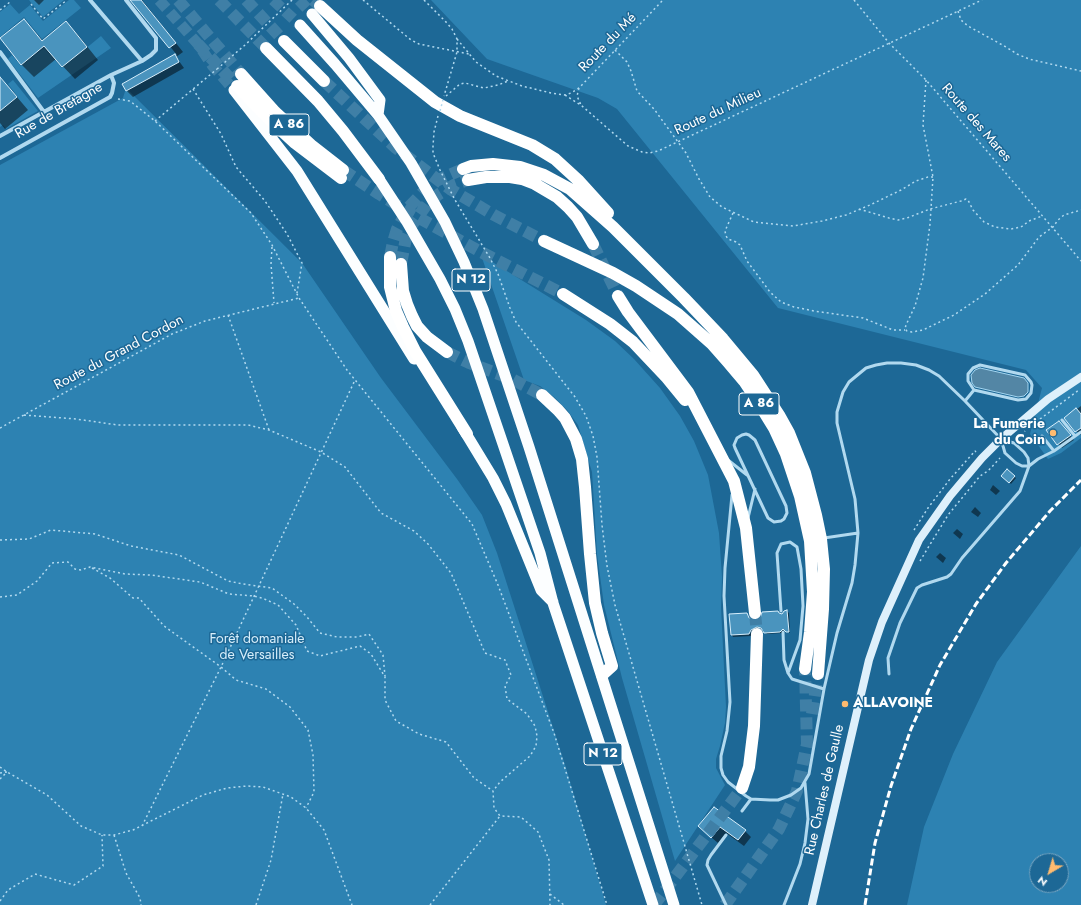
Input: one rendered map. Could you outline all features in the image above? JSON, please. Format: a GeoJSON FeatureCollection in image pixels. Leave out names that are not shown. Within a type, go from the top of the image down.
{"type":"FeatureCollection","features":[{"type":"Feature","properties":{"kind":"highway"},"geometry":{"type":"LineString","coordinates":[[316,10],[380,100],[378,115]]}},
{"type":"Feature","properties":{"kind":"highway"},"geometry":{"type":"LineString","coordinates":[[316,10],[357,40],[434,102],[460,116],[532,145],[555,159],[584,187],[740,358],[766,394],[789,433],[805,473],[816,515],[821,539],[824,569],[824,592],[818,674]]}},
{"type":"Feature","properties":{"kind":"highway","name":"N 12"},"geometry":{"type":"LineString","coordinates":[[300,24],[378,115],[412,163],[445,222],[483,309],[529,447],[674,905]]}},
{"type":"Feature","properties":{"kind":"highway"},"geometry":{"type":"LineString","coordinates":[[284,41],[324,81]]}},
{"type":"Feature","properties":{"kind":"highway","name":"N 12"},"geometry":{"type":"LineString","coordinates":[[266,48],[318,101],[379,179],[411,228],[455,309],[492,409],[538,546],[553,603],[653,905]]}},
{"type":"Feature","properties":{"kind":"highway","name":"A 86"},"geometry":{"type":"LineString","coordinates":[[235,88],[295,143],[342,174],[275,112],[241,74]]}},
{"type":"Feature","properties":{"kind":"highway"},"geometry":{"type":"LineString","coordinates":[[235,88],[297,171],[413,358],[467,434]]}},
{"type":"Feature","properties":{"kind":"highway"},"geometry":{"type":"LineString","coordinates":[[594,244],[577,217],[568,206],[545,189],[522,179],[510,177],[486,177],[466,174],[471,166],[493,164],[520,166],[557,181],[570,189],[595,210],[684,298]]}},
{"type":"Feature","properties":{"kind":"highway","name":"A 86"},"geometry":{"type":"LineString","coordinates":[[544,241],[613,273],[636,286],[678,314],[712,344],[728,361],[744,381],[774,428],[786,454],[800,496],[810,541],[813,592],[812,617],[806,669]]}},
{"type":"Feature","properties":{"kind":"highway"},"geometry":{"type":"LineString","coordinates":[[390,257],[390,287],[396,311],[403,328],[415,351],[467,434],[506,504],[541,590],[553,603]]}},
{"type":"Feature","properties":{"kind":"highway"},"geometry":{"type":"LineString","coordinates":[[401,264],[403,291],[417,326],[427,337],[447,352]]}},
{"type":"Feature","properties":{"kind":"highway"},"geometry":{"type":"LineString","coordinates":[[563,294],[610,324],[633,342],[667,378],[684,399],[718,449]]}},
{"type":"Feature","properties":{"kind":"highway"},"geometry":{"type":"LineString","coordinates":[[618,296],[628,312],[685,387],[734,481],[746,528],[755,613]]}},
{"type":"Feature","properties":{"kind":"highway"},"geometry":{"type":"LineString","coordinates":[[542,395],[565,418],[576,439],[582,459],[595,603],[612,666],[602,675]]}},
{"type":"Feature","properties":{"kind":"highway"},"geometry":{"type":"LineString","coordinates":[[742,788],[749,767],[754,726],[757,634]]}},
{"type":"Feature","properties":{"kind":"main road","name":"Rue Charles de Gaulle"},"geometry":{"type":"LineString","coordinates":[[812,905],[869,660],[882,622],[920,540],[950,496],[982,458],[1001,439],[1048,399],[1081,377]]}},
{"type":"Feature","properties":{"kind":"street"},"geometry":{"type":"LineString","coordinates":[[90,0],[142,61]]}},
{"type":"Feature","properties":{"kind":"street","name":"Rue de Bretagne"},"geometry":{"type":"LineString","coordinates":[[0,136],[111,74],[142,61],[156,50],[156,38],[126,0]]}},
{"type":"Feature","properties":{"kind":"street"},"geometry":{"type":"LineString","coordinates":[[0,52],[44,112]]}},
{"type":"Feature","properties":{"kind":"street","name":"Rue de Bretagne"},"geometry":{"type":"LineString","coordinates":[[0,158],[110,97],[114,83],[111,74]]}},
{"type":"Feature","properties":{"kind":"lane"},"geometry":{"type":"LineString","coordinates":[[734,481],[725,568],[724,596],[730,702],[727,731],[721,756],[721,768],[728,782],[738,791],[751,798],[770,800],[786,798],[805,783],[811,768],[824,689],[837,633],[856,565],[858,533],[855,500],[837,423],[839,402],[849,382],[866,368],[876,365],[901,363],[929,370],[940,376],[966,401],[1001,439],[1005,453],[1016,463],[1022,466],[1029,466],[1081,432]]}},
{"type":"Feature","properties":{"kind":"lane"},"geometry":{"type":"LineString","coordinates":[[980,365],[1025,376],[1030,379],[1032,386],[1031,393],[1026,399],[1018,400],[974,390],[968,381],[968,374],[973,368],[980,365]]}},
{"type":"Feature","properties":{"kind":"lane"},"geometry":{"type":"LineString","coordinates":[[966,401],[974,390]]}},
{"type":"Feature","properties":{"kind":"lane"},"geometry":{"type":"LineString","coordinates":[[1062,420],[1075,436]]}},
{"type":"Feature","properties":{"kind":"lane"},"geometry":{"type":"LineString","coordinates":[[742,435],[749,435],[754,440],[771,473],[787,509],[784,519],[774,522],[768,518],[755,489],[734,445],[737,438],[742,435]]}},
{"type":"Feature","properties":{"kind":"lane"},"geometry":{"type":"LineString","coordinates":[[1042,436],[1054,451]]}},
{"type":"Feature","properties":{"kind":"lane"},"geometry":{"type":"LineString","coordinates":[[889,674],[888,658],[900,623],[917,588],[947,577],[951,574],[962,558],[1020,491],[1029,466],[1028,458],[1014,443],[1001,439]]}},
{"type":"Feature","properties":{"kind":"lane"},"geometry":{"type":"LineString","coordinates":[[718,449],[749,477]]}},
{"type":"Feature","properties":{"kind":"lane"},"geometry":{"type":"LineString","coordinates":[[746,528],[755,489]]}},
{"type":"Feature","properties":{"kind":"lane"},"geometry":{"type":"LineString","coordinates":[[821,539],[858,533]]}},
{"type":"Feature","properties":{"kind":"lane"},"geometry":{"type":"LineString","coordinates":[[781,611],[777,553],[781,544],[790,542],[797,547],[801,569],[803,606],[800,640],[788,673]]}},
{"type":"Feature","properties":{"kind":"lane"},"geometry":{"type":"LineString","coordinates":[[783,632],[784,660],[788,673],[792,679],[824,689]]}},
{"type":"Feature","properties":{"kind":"lane"},"geometry":{"type":"LineString","coordinates":[[784,905],[800,864],[805,843],[808,819],[805,783]]}},
{"type":"Feature","properties":{"kind":"lane"},"geometry":{"type":"LineString","coordinates":[[742,811],[751,798]]}},
{"type":"Feature","properties":{"kind":"lane"},"geometry":{"type":"LineString","coordinates":[[726,835],[710,855],[707,865],[726,905]]}},
{"type":"Feature","properties":{"kind":"path"},"geometry":{"type":"LineString","coordinates":[[31,4],[43,19],[67,0]]}},
{"type":"Feature","properties":{"kind":"path"},"geometry":{"type":"LineString","coordinates":[[155,120],[217,69],[292,0]]}},
{"type":"Feature","properties":{"kind":"path"},"geometry":{"type":"LineString","coordinates":[[363,0],[411,40],[426,45],[469,54]]}},
{"type":"Feature","properties":{"kind":"path"},"geometry":{"type":"LineString","coordinates":[[424,0],[447,23],[457,39],[483,68],[508,81],[551,93],[565,95]]}},
{"type":"Feature","properties":{"kind":"path","name":"Route du Mé"},"geometry":{"type":"LineString","coordinates":[[565,95],[579,88],[663,0]]}},
{"type":"Feature","properties":{"kind":"path","name":"Route des Mares"},"geometry":{"type":"LineString","coordinates":[[854,0],[889,43],[926,80],[1081,261]]}},
{"type":"Feature","properties":{"kind":"path","name":"Route du Milieu"},"geometry":{"type":"LineString","coordinates":[[565,95],[582,106],[619,139],[636,150],[649,152],[658,151],[982,0]]}},
{"type":"Feature","properties":{"kind":"path"},"geometry":{"type":"LineString","coordinates":[[0,10],[10,2]]}},
{"type":"Feature","properties":{"kind":"path"},"geometry":{"type":"LineString","coordinates":[[958,11],[962,20],[968,26],[1017,54],[1029,59],[1081,71]]}},
{"type":"Feature","properties":{"kind":"path"},"geometry":{"type":"LineString","coordinates":[[433,146],[434,132],[457,52],[457,39]]}},
{"type":"Feature","properties":{"kind":"path"},"geometry":{"type":"LineString","coordinates":[[615,50],[627,62],[637,91],[654,109],[686,152],[699,179],[710,197],[722,207],[754,222],[794,226],[846,215],[870,206],[916,181],[933,177]]}},
{"type":"Feature","properties":{"kind":"path"},"geometry":{"type":"LineString","coordinates":[[906,330],[906,325],[915,306],[923,278],[928,247],[933,177],[923,126],[926,80]]}},
{"type":"Feature","properties":{"kind":"path"},"geometry":{"type":"LineString","coordinates":[[443,100],[460,84],[465,83],[484,88],[498,86],[508,81]]}},
{"type":"Feature","properties":{"kind":"path"},"geometry":{"type":"LineString","coordinates":[[579,88],[578,99],[582,106]]}},
{"type":"Feature","properties":{"kind":"path"},"geometry":{"type":"LineString","coordinates":[[193,89],[221,134],[236,167],[265,200],[287,234],[302,263],[297,293]]}},
{"type":"Feature","properties":{"kind":"path"},"geometry":{"type":"LineString","coordinates":[[110,97],[130,101],[155,120],[251,213],[272,245],[299,298],[323,335],[355,380],[472,524],[498,585],[554,733],[607,905]]}},
{"type":"Feature","properties":{"kind":"path"},"geometry":{"type":"LineString","coordinates":[[859,209],[898,220],[930,209],[961,202],[966,199],[973,210],[984,222],[995,227],[1011,229],[1016,229],[1029,220],[1043,215]]}},
{"type":"Feature","properties":{"kind":"path"},"geometry":{"type":"LineString","coordinates":[[733,213],[725,231],[726,236],[728,239],[740,245],[746,261],[770,292],[781,302],[814,312],[828,312],[862,318],[893,330],[906,330],[909,332],[922,330],[954,315],[985,294],[1009,274],[1018,265],[1039,237],[1053,227],[1064,215],[1081,210]]}},
{"type":"Feature","properties":{"kind":"path"},"geometry":{"type":"LineString","coordinates":[[272,245],[271,264],[274,304]]}},
{"type":"Feature","properties":{"kind":"path","name":"Route du Grand Cordon"},"geometry":{"type":"LineString","coordinates":[[0,428],[172,334],[205,321],[299,298]]}},
{"type":"Feature","properties":{"kind":"path"},"geometry":{"type":"LineString","coordinates":[[228,315],[269,430]]}},
{"type":"Feature","properties":{"kind":"path"},"geometry":{"type":"LineString","coordinates":[[142,826],[221,666],[355,380]]}},
{"type":"Feature","properties":{"kind":"path"},"geometry":{"type":"LineString","coordinates":[[1036,422],[1081,388]]}},
{"type":"Feature","properties":{"kind":"path"},"geometry":{"type":"LineString","coordinates":[[24,415],[76,419],[118,425],[248,425],[269,430],[321,452],[345,467],[381,513],[414,531],[428,544],[451,573],[485,653],[504,660],[511,675],[504,686],[507,698],[527,714],[535,726],[537,736],[536,746],[530,756],[500,782],[493,791],[494,808],[500,816]]}},
{"type":"Feature","properties":{"kind":"path"},"geometry":{"type":"LineString","coordinates":[[0,540],[29,539],[51,530],[94,534],[131,546],[179,556],[228,580],[272,588],[307,617],[320,633],[337,637],[357,637],[369,634],[383,654],[385,700],[396,721],[419,734],[446,742],[474,778],[493,791]]}},
{"type":"Feature","properties":{"kind":"path"},"geometry":{"type":"LineString","coordinates":[[1,597],[17,594],[37,581],[52,563],[68,562],[75,569],[81,570],[90,568],[125,574],[151,575],[200,582],[229,594],[254,596],[278,605],[296,625],[307,651],[320,656],[360,646],[371,654],[385,677]]}},
{"type":"Feature","properties":{"kind":"path"},"geometry":{"type":"LineString","coordinates":[[90,568],[110,578],[133,598],[139,598],[164,626],[221,666],[236,680],[266,689],[290,707],[308,730],[313,755],[314,792],[306,808]]}},
{"type":"Feature","properties":{"kind":"path"},"geometry":{"type":"LineString","coordinates":[[0,767],[47,795],[82,826],[102,835],[114,835],[133,830],[203,795],[227,788],[247,786],[264,787],[291,797],[306,808],[324,830],[352,905]]}},
{"type":"Feature","properties":{"kind":"path"},"geometry":{"type":"LineString","coordinates":[[0,773],[7,772]]}},
{"type":"Feature","properties":{"kind":"path"},"geometry":{"type":"LineString","coordinates":[[0,779],[7,772]]}},
{"type":"Feature","properties":{"kind":"path"},"geometry":{"type":"LineString","coordinates":[[256,905],[271,860],[283,794]]}},
{"type":"Feature","properties":{"kind":"path"},"geometry":{"type":"LineString","coordinates":[[500,816],[521,816],[538,832],[549,860],[550,905]]}},
{"type":"Feature","properties":{"kind":"path"},"geometry":{"type":"LineString","coordinates":[[430,905],[500,816]]}},
{"type":"Feature","properties":{"kind":"path"},"geometry":{"type":"LineString","coordinates":[[0,901],[8,890],[35,874],[74,885],[103,866],[102,835]]}},
{"type":"Feature","properties":{"kind":"path"},"geometry":{"type":"LineString","coordinates":[[114,835],[126,873],[140,898],[141,905]]}},
{"type":"Feature","properties":{"kind":"path"},"geometry":{"type":"LineString","coordinates":[[550,894],[564,905]]}},
{"type":"Feature","properties":{"kind":"green space"},"geometry":{"type":"Polygon","coordinates":[[[29,0],[64,0],[43,17],[29,0]]]}},
{"type":"Feature","properties":{"kind":"green space"},"geometry":{"type":"Polygon","coordinates":[[[69,0],[74,0],[81,8],[42,39],[24,17],[0,37],[0,12],[10,4],[19,14],[30,5],[43,21],[69,0]]]}},
{"type":"Feature","properties":{"kind":"green space"},"geometry":{"type":"Polygon","coordinates":[[[431,0],[1081,0],[1081,438],[1061,453],[1048,459],[1030,434],[1042,388],[1026,370],[778,308],[617,109],[598,98],[487,59],[431,0]]]}},
{"type":"Feature","properties":{"kind":"green space"},"geometry":{"type":"Polygon","coordinates":[[[101,36],[111,48],[38,98],[8,59],[12,55],[21,66],[44,48],[62,68],[101,36]]]}},
{"type":"Feature","properties":{"kind":"green space"},"geometry":{"type":"Polygon","coordinates":[[[13,80],[38,111],[6,129],[3,125],[0,127],[0,112],[18,97],[8,84],[13,80]]]}},
{"type":"Feature","properties":{"kind":"green space","name":"Forêt domaniale de Versailles"},"geometry":{"type":"Polygon","coordinates":[[[126,88],[302,263],[381,378],[457,479],[482,515],[497,553],[566,768],[606,905],[0,905],[0,165],[123,98],[126,88]]]}},
{"type":"Feature","properties":{"kind":"green space"},"geometry":{"type":"Polygon","coordinates":[[[481,255],[586,320],[615,341],[634,359],[660,388],[680,416],[694,441],[708,475],[719,533],[722,577],[721,607],[726,707],[725,723],[716,759],[716,768],[725,785],[675,861],[622,678],[604,605],[597,554],[592,472],[578,425],[567,410],[554,397],[540,386],[524,380],[481,255]]]}},
{"type":"Feature","properties":{"kind":"green space"},"geometry":{"type":"Polygon","coordinates":[[[1081,546],[1081,905],[907,905],[924,827],[953,754],[997,662],[1081,546]]]}},
{"type":"Feature","properties":{"kind":"shaded area"},"geometry":{"type":"Polygon","coordinates":[[[980,368],[1024,378],[1028,383],[1028,392],[1024,396],[1018,397],[975,387],[972,383],[971,375],[975,370],[980,368]]]}},
{"type":"Feature","properties":{"kind":"building"},"geometry":{"type":"Polygon","coordinates":[[[130,0],[141,0],[176,43],[169,48],[130,0]]]}},
{"type":"Feature","properties":{"kind":"building"},"geometry":{"type":"Polygon","coordinates":[[[24,19],[42,41],[66,21],[87,47],[62,67],[44,46],[21,65],[0,38],[24,19]]]}},
{"type":"Feature","properties":{"kind":"building"},"geometry":{"type":"Polygon","coordinates":[[[175,54],[179,62],[126,91],[122,84],[175,54]]]}},
{"type":"Feature","properties":{"kind":"building"},"geometry":{"type":"Polygon","coordinates":[[[0,77],[17,97],[0,111],[0,77]]]}},
{"type":"Feature","properties":{"kind":"building"},"geometry":{"type":"Polygon","coordinates":[[[1076,408],[1081,414],[1081,428],[1075,432],[1064,418],[1076,408]]]}},
{"type":"Feature","properties":{"kind":"building"},"geometry":{"type":"Polygon","coordinates":[[[1059,421],[1071,435],[1057,445],[1046,430],[1059,421]]]}},
{"type":"Feature","properties":{"kind":"building"},"geometry":{"type":"Polygon","coordinates":[[[1007,469],[1015,476],[1009,483],[1001,476],[1007,469]]]}},
{"type":"Feature","properties":{"kind":"building"},"geometry":{"type":"Polygon","coordinates":[[[787,610],[789,632],[786,632],[783,629],[780,632],[764,633],[761,628],[757,627],[751,630],[749,634],[731,635],[729,614],[747,613],[749,618],[755,620],[760,619],[762,612],[778,611],[782,614],[787,610]]]}},
{"type":"Feature","properties":{"kind":"building"},"geometry":{"type":"Polygon","coordinates":[[[714,807],[746,830],[738,840],[720,827],[711,838],[698,826],[714,807]]]}},
{"type":"Feature","properties":{"kind":"tunnel"},"geometry":{"type":"LineString","coordinates":[[159,0],[198,44],[212,65],[234,90]]}},
{"type":"Feature","properties":{"kind":"tunnel"},"geometry":{"type":"LineString","coordinates":[[178,0],[241,74]]}},
{"type":"Feature","properties":{"kind":"tunnel"},"geometry":{"type":"LineString","coordinates":[[219,0],[266,48]]}},
{"type":"Feature","properties":{"kind":"tunnel"},"geometry":{"type":"LineString","coordinates":[[246,0],[284,41]]}},
{"type":"Feature","properties":{"kind":"tunnel"},"geometry":{"type":"LineString","coordinates":[[273,0],[300,25]]}},
{"type":"Feature","properties":{"kind":"tunnel"},"geometry":{"type":"LineString","coordinates":[[299,0],[312,14]]}},
{"type":"Feature","properties":{"kind":"tunnel"},"geometry":{"type":"LineString","coordinates":[[313,0],[320,6]]}},
{"type":"Feature","properties":{"kind":"tunnel"},"geometry":{"type":"LineString","coordinates":[[198,44],[237,86]]}},
{"type":"Feature","properties":{"kind":"tunnel"},"geometry":{"type":"LineString","coordinates":[[324,81],[396,148],[450,189],[494,215],[544,241]]}},
{"type":"Feature","properties":{"kind":"tunnel"},"geometry":{"type":"LineString","coordinates":[[390,257],[397,229],[409,207],[428,187],[436,181],[463,169]]}},
{"type":"Feature","properties":{"kind":"tunnel"},"geometry":{"type":"LineString","coordinates":[[343,170],[410,213],[479,251],[563,294]]}},
{"type":"Feature","properties":{"kind":"tunnel"},"geometry":{"type":"LineString","coordinates":[[401,264],[406,238],[412,225],[427,204],[439,194],[454,185],[468,180]]}},
{"type":"Feature","properties":{"kind":"tunnel"},"geometry":{"type":"LineString","coordinates":[[593,244],[618,296]]}},
{"type":"Feature","properties":{"kind":"tunnel"},"geometry":{"type":"LineString","coordinates":[[447,352],[469,363],[512,379],[542,395]]}},
{"type":"Feature","properties":{"kind":"tunnel"},"geometry":{"type":"LineString","coordinates":[[755,613],[757,634]]}},
{"type":"Feature","properties":{"kind":"tunnel"},"geometry":{"type":"LineString","coordinates":[[725,905],[779,829],[797,791],[807,744],[805,669]]}},
{"type":"Feature","properties":{"kind":"tunnel"},"geometry":{"type":"LineString","coordinates":[[812,714],[818,674]]}},
{"type":"Feature","properties":{"kind":"tunnel"},"geometry":{"type":"LineString","coordinates":[[654,905],[742,788]]}},
{"type":"Feature","properties":{"kind":"railway"},"geometry":{"type":"LineString","coordinates":[[865,905],[875,843],[891,786],[911,729],[940,665],[976,604],[1006,563],[1050,511],[1081,480]]}},
{"type":"Feature","properties":{"kind":"place","name":"La Fumerie du Coin"},"geometry":{"type":"Point","coordinates":[1053,433]}},
{"type":"Feature","properties":{"kind":"place","name":"ALLAVOINE"},"geometry":{"type":"Point","coordinates":[845,704]}}]}
